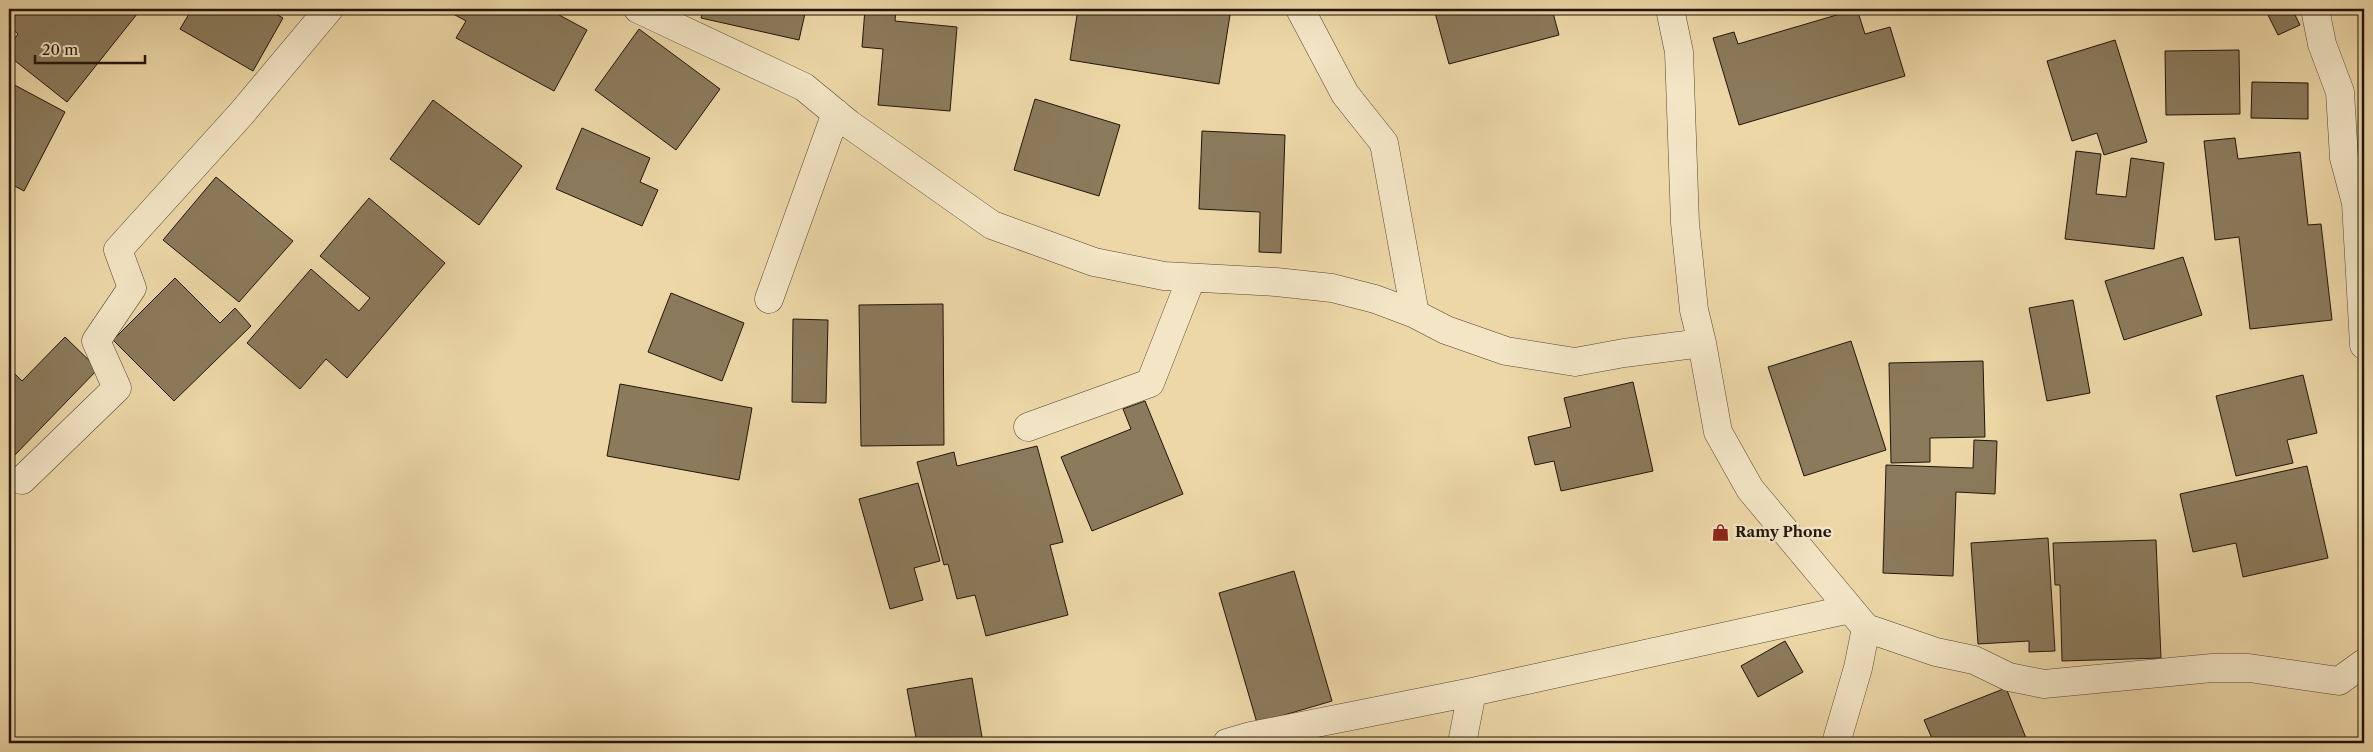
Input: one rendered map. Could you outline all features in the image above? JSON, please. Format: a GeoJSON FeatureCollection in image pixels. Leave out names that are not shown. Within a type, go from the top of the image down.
{"type":"FeatureCollection","features":[{"type":"Feature","properties":{"kind":"street"},"geometry":{"type":"LineString","coordinates":[[22,480],[117,388],[96,341],[132,288],[118,250],[241,114],[330,9]]}},
{"type":"Feature","properties":{"kind":"street"},"geometry":{"type":"LineString","coordinates":[[638,9],[804,87],[836,113],[992,225],[1094,262],[1164,276],[1276,282],[1332,288],[1375,299],[1415,314],[1446,330],[1506,350],[1574,362],[1702,344]]}},
{"type":"Feature","properties":{"kind":"street"},"geometry":{"type":"LineString","coordinates":[[1300,9],[1345,94],[1384,143],[1415,314]]}},
{"type":"Feature","properties":{"kind":"street"},"geometry":{"type":"LineString","coordinates":[[1670,9],[1679,52],[1685,223],[1694,310],[1718,432],[1750,489],[1858,618],[1936,652],[1974,660],[2009,677],[2044,684],[2212,668],[2249,668],[2339,681],[2364,663]]}},
{"type":"Feature","properties":{"kind":"street"},"geometry":{"type":"LineString","coordinates":[[2315,9],[2322,44],[2340,92],[2344,158],[2356,203],[2363,297],[2364,345]]}},
{"type":"Feature","properties":{"kind":"street"},"geometry":{"type":"LineString","coordinates":[[769,299],[836,113]]}},
{"type":"Feature","properties":{"kind":"street"},"geometry":{"type":"LineString","coordinates":[[1028,427],[1150,383],[1191,278]]}},
{"type":"Feature","properties":{"kind":"street"},"geometry":{"type":"LineString","coordinates":[[1227,743],[1251,736],[1472,692],[1858,618]]}},
{"type":"Feature","properties":{"kind":"street"},"geometry":{"type":"LineString","coordinates":[[1836,743],[1858,668],[1858,618]]}},
{"type":"Feature","properties":{"kind":"street"},"geometry":{"type":"LineString","coordinates":[[1462,743],[1472,692]]}},
{"type":"Feature","properties":{"kind":"building"},"geometry":{"type":"Polygon","coordinates":[[[20,9],[141,9],[67,102],[9,56],[9,46],[18,34],[9,26],[9,23],[20,9]]]}},
{"type":"Feature","properties":{"kind":"building"},"geometry":{"type":"Polygon","coordinates":[[[192,9],[267,9],[283,18],[253,71],[180,29],[192,9]]]}},
{"type":"Feature","properties":{"kind":"building"},"geometry":{"type":"Polygon","coordinates":[[[548,9],[587,30],[554,91],[456,38],[466,21],[446,10],[548,9]]]}},
{"type":"Feature","properties":{"kind":"building"},"geometry":{"type":"Polygon","coordinates":[[[703,9],[806,9],[799,40],[701,18],[703,9]]]}},
{"type":"Feature","properties":{"kind":"building"},"geometry":{"type":"Polygon","coordinates":[[[865,9],[896,9],[895,21],[957,27],[950,111],[878,105],[883,49],[862,47],[865,9]]]}},
{"type":"Feature","properties":{"kind":"building"},"geometry":{"type":"Polygon","coordinates":[[[1078,9],[1193,9],[1230,15],[1219,84],[1070,60],[1078,9]]]}},
{"type":"Feature","properties":{"kind":"building"},"geometry":{"type":"Polygon","coordinates":[[[1434,9],[1552,9],[1559,35],[1449,64],[1434,9]]]}},
{"type":"Feature","properties":{"kind":"building"},"geometry":{"type":"Polygon","coordinates":[[[1857,9],[1865,34],[1890,27],[1905,76],[1739,125],[1713,38],[1734,32],[1738,44],[1857,9]]]}},
{"type":"Feature","properties":{"kind":"building"},"geometry":{"type":"Polygon","coordinates":[[[2265,9],[2292,9],[2300,25],[2278,35],[2265,9]]]}},
{"type":"Feature","properties":{"kind":"building"},"geometry":{"type":"Polygon","coordinates":[[[639,29],[720,89],[676,150],[595,90],[639,29]]]}},
{"type":"Feature","properties":{"kind":"building"},"geometry":{"type":"Polygon","coordinates":[[[2115,40],[2147,142],[2104,155],[2097,133],[2072,141],[2047,61],[2115,40]]]}},
{"type":"Feature","properties":{"kind":"building"},"geometry":{"type":"Polygon","coordinates":[[[2239,50],[2240,114],[2166,115],[2165,51],[2239,50]]]}},
{"type":"Feature","properties":{"kind":"building"},"geometry":{"type":"Polygon","coordinates":[[[9,82],[65,112],[24,191],[9,183],[9,82]]]}},
{"type":"Feature","properties":{"kind":"building"},"geometry":{"type":"Polygon","coordinates":[[[2252,82],[2308,83],[2308,119],[2251,118],[2252,82]]]}},
{"type":"Feature","properties":{"kind":"building"},"geometry":{"type":"Polygon","coordinates":[[[1035,99],[1120,125],[1099,196],[1014,170],[1035,99]]]}},
{"type":"Feature","properties":{"kind":"building"},"geometry":{"type":"Polygon","coordinates":[[[433,100],[522,166],[479,225],[390,159],[433,100]]]}},
{"type":"Feature","properties":{"kind":"building"},"geometry":{"type":"Polygon","coordinates":[[[582,128],[650,158],[640,182],[658,190],[642,226],[556,189],[582,128]]]}},
{"type":"Feature","properties":{"kind":"building"},"geometry":{"type":"Polygon","coordinates":[[[1202,131],[1285,135],[1281,253],[1259,252],[1260,212],[1199,209],[1202,131]]]}},
{"type":"Feature","properties":{"kind":"building"},"geometry":{"type":"Polygon","coordinates":[[[2235,138],[2238,159],[2300,152],[2308,225],[2321,224],[2332,320],[2250,329],[2239,237],[2215,240],[2204,141],[2235,138]]]}},
{"type":"Feature","properties":{"kind":"building"},"geometry":{"type":"Polygon","coordinates":[[[2076,151],[2101,154],[2096,194],[2126,197],[2131,158],[2164,163],[2154,249],[2065,239],[2076,151]]]}},
{"type":"Feature","properties":{"kind":"building"},"geometry":{"type":"Polygon","coordinates":[[[216,177],[293,241],[239,302],[163,240],[216,177]]]}},
{"type":"Feature","properties":{"kind":"building"},"geometry":{"type":"Polygon","coordinates":[[[369,198],[445,263],[347,378],[326,359],[300,389],[247,343],[311,269],[359,311],[370,298],[320,256],[369,198]]]}},
{"type":"Feature","properties":{"kind":"building"},"geometry":{"type":"Polygon","coordinates":[[[2183,257],[2202,315],[2124,340],[2105,281],[2183,257]]]}},
{"type":"Feature","properties":{"kind":"building"},"geometry":{"type":"Polygon","coordinates":[[[175,278],[220,323],[235,308],[251,326],[174,401],[113,340],[175,278]]]}},
{"type":"Feature","properties":{"kind":"building"},"geometry":{"type":"Polygon","coordinates":[[[671,293],[744,323],[722,381],[648,352],[671,293]]]}},
{"type":"Feature","properties":{"kind":"building"},"geometry":{"type":"Polygon","coordinates":[[[2073,300],[2090,393],[2047,401],[2029,308],[2073,300]]]}},
{"type":"Feature","properties":{"kind":"building"},"geometry":{"type":"Polygon","coordinates":[[[943,304],[944,445],[861,446],[859,305],[943,304]]]}},
{"type":"Feature","properties":{"kind":"building"},"geometry":{"type":"Polygon","coordinates":[[[793,319],[828,320],[826,403],[792,402],[793,319]]]}},
{"type":"Feature","properties":{"kind":"building"},"geometry":{"type":"Polygon","coordinates":[[[65,337],[98,369],[14,456],[9,451],[9,368],[22,381],[65,337]]]}},
{"type":"Feature","properties":{"kind":"building"},"geometry":{"type":"Polygon","coordinates":[[[1851,341],[1886,450],[1804,476],[1768,367],[1851,341]]]}},
{"type":"Feature","properties":{"kind":"building"},"geometry":{"type":"Polygon","coordinates":[[[1983,361],[1985,437],[1930,438],[1930,462],[1891,463],[1889,363],[1983,361]]]}},
{"type":"Feature","properties":{"kind":"building"},"geometry":{"type":"Polygon","coordinates":[[[2303,375],[2317,433],[2287,440],[2293,463],[2236,476],[2216,396],[2303,375]]]}},
{"type":"Feature","properties":{"kind":"building"},"geometry":{"type":"Polygon","coordinates":[[[1633,382],[1653,471],[1561,491],[1554,461],[1535,465],[1528,437],[1571,427],[1564,398],[1633,382]]]}},
{"type":"Feature","properties":{"kind":"building"},"geometry":{"type":"Polygon","coordinates":[[[620,384],[752,408],[739,480],[607,456],[620,384]]]}},
{"type":"Feature","properties":{"kind":"building"},"geometry":{"type":"Polygon","coordinates":[[[1145,401],[1183,494],[1092,531],[1061,457],[1131,429],[1123,409],[1145,401]]]}},
{"type":"Feature","properties":{"kind":"building"},"geometry":{"type":"Polygon","coordinates":[[[1974,440],[1997,441],[1995,494],[1956,492],[1953,576],[1883,573],[1886,465],[1973,468],[1974,440]]]}},
{"type":"Feature","properties":{"kind":"building"},"geometry":{"type":"Polygon","coordinates":[[[1037,446],[1063,542],[1050,545],[1068,615],[986,636],[975,595],[957,599],[948,564],[944,565],[917,462],[954,452],[957,466],[1037,446]]]}},
{"type":"Feature","properties":{"kind":"building"},"geometry":{"type":"Polygon","coordinates":[[[2307,466],[2328,558],[2243,577],[2236,543],[2193,552],[2180,494],[2307,466]]]}},
{"type":"Feature","properties":{"kind":"building"},"geometry":{"type":"Polygon","coordinates":[[[918,483],[940,561],[914,568],[923,600],[890,609],[859,499],[918,483]]]}},
{"type":"Feature","properties":{"kind":"building"},"geometry":{"type":"Polygon","coordinates":[[[2048,538],[2055,651],[2029,652],[2029,641],[1978,644],[1971,543],[2048,538]]]}},
{"type":"Feature","properties":{"kind":"building"},"geometry":{"type":"Polygon","coordinates":[[[2156,540],[2161,658],[2062,661],[2060,585],[2055,585],[2053,543],[2156,540]]]}},
{"type":"Feature","properties":{"kind":"building"},"geometry":{"type":"Polygon","coordinates":[[[1294,571],[1332,701],[1257,723],[1219,593],[1294,571]]]}},
{"type":"Feature","properties":{"kind":"building"},"geometry":{"type":"Polygon","coordinates":[[[1785,641],[1803,672],[1758,697],[1741,666],[1785,641]]]}},
{"type":"Feature","properties":{"kind":"building"},"geometry":{"type":"Polygon","coordinates":[[[972,678],[983,743],[917,743],[907,689],[972,678]]]}},
{"type":"Feature","properties":{"kind":"building"},"geometry":{"type":"Polygon","coordinates":[[[2006,688],[2028,743],[1934,743],[1924,720],[2006,688]]]}},
{"type":"Feature","properties":{"kind":"place","name":"Ramy Phone"},"geometry":{"type":"Point","coordinates":[1721,532]}}]}
